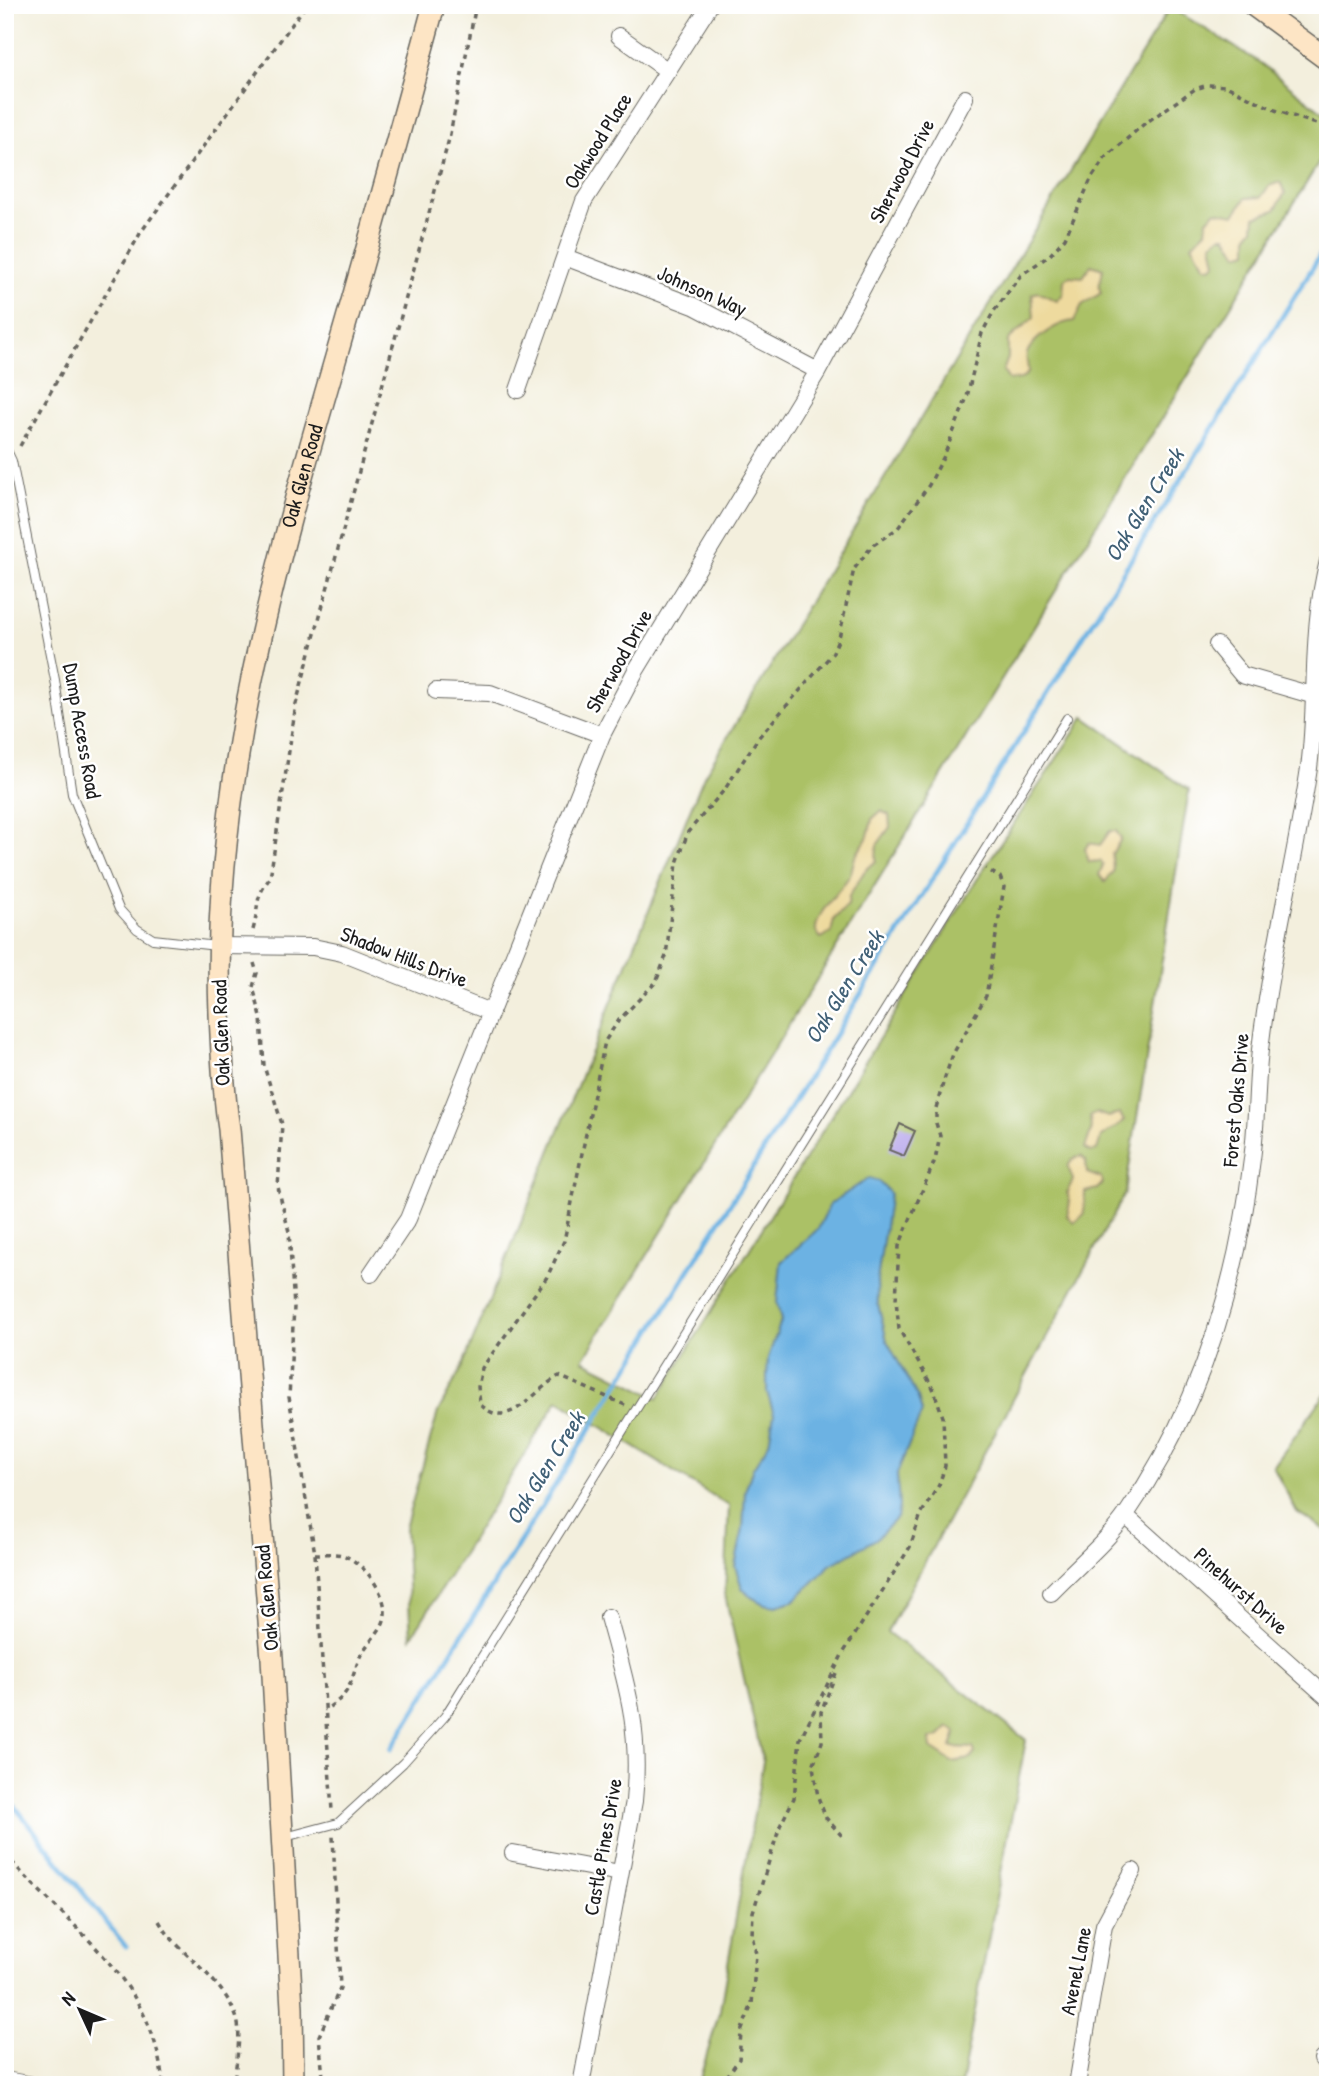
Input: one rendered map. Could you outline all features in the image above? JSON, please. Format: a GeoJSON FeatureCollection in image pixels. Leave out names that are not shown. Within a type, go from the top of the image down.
{"type":"FeatureCollection","features":[{"type":"Feature","properties":{"kind":"main road","name":"Oak Glen Road"},"geometry":{"type":"LineString","coordinates":[[293,2085],[292,2008],[271,1644],[231,1143],[223,1096],[217,946],[228,814],[251,674],[296,494],[385,188],[433,5]]}},
{"type":"Feature","properties":{"kind":"main road"},"geometry":{"type":"LineString","coordinates":[[1253,5],[1328,60]]}},
{"type":"Feature","properties":{"kind":"street","name":"Oakwood Place"},"geometry":{"type":"LineString","coordinates":[[518,390],[584,201],[710,5]]}},
{"type":"Feature","properties":{"kind":"street"},"geometry":{"type":"LineString","coordinates":[[619,36],[667,71]]}},
{"type":"Feature","properties":{"kind":"street","name":"Sherwood Drive"},"geometry":{"type":"LineString","coordinates":[[371,1274],[408,1219],[602,735],[635,672],[818,371],[965,98]]}},
{"type":"Feature","properties":{"kind":"street","name":"Johnson Way"},"geometry":{"type":"LineString","coordinates":[[565,257],[694,306],[818,371]]}},
{"type":"Feature","properties":{"kind":"street","name":"Forest Oaks Drive"},"geometry":{"type":"LineString","coordinates":[[1051,1593],[1126,1516],[1181,1426],[1212,1342],[1237,1254],[1253,1158],[1260,1049],[1309,768],[1315,696],[1318,595],[1328,561]]}},
{"type":"Feature","properties":{"kind":"street"},"geometry":{"type":"LineString","coordinates":[[1217,645],[1242,675],[1315,696]]}},
{"type":"Feature","properties":{"kind":"street"},"geometry":{"type":"LineString","coordinates":[[436,691],[490,693],[602,735]]}},
{"type":"Feature","properties":{"kind":"street","name":"Shadow Hills Drive"},"geometry":{"type":"LineString","coordinates":[[217,946],[313,947],[342,953],[490,1012]]}},
{"type":"Feature","properties":{"kind":"street","name":"Pinehurst Drive"},"geometry":{"type":"LineString","coordinates":[[1126,1516],[1328,1698]]}},
{"type":"Feature","properties":{"kind":"street","name":"Castle Pines Drive"},"geometry":{"type":"LineString","coordinates":[[582,2085],[634,1801],[636,1730],[608,1617]]}},
{"type":"Feature","properties":{"kind":"street"},"geometry":{"type":"LineString","coordinates":[[513,1853],[620,1873]]}},
{"type":"Feature","properties":{"kind":"street","name":"Avenel Lane"},"geometry":{"type":"LineString","coordinates":[[1077,2085],[1104,1925],[1133,1871]]}},
{"type":"Feature","properties":{"kind":"street"},"geometry":{"type":"LineString","coordinates":[[5,2080],[33,2085]]}},
{"type":"Feature","properties":{"kind":"lane","name":"Dump Access Road"},"geometry":{"type":"LineString","coordinates":[[5,446],[12,461],[55,680],[72,794],[119,909],[136,929],[153,939],[217,946]]}},
{"type":"Feature","properties":{"kind":"lane"},"geometry":{"type":"LineString","coordinates":[[282,1838],[333,1824],[403,1763],[444,1716],[1067,718]]}},
{"type":"Feature","properties":{"kind":"path"},"geometry":{"type":"LineString","coordinates":[[12,461],[141,232],[306,5]]}},
{"type":"Feature","properties":{"kind":"path"},"geometry":{"type":"LineString","coordinates":[[323,2077],[319,2035],[340,1988],[333,1824],[315,1554],[289,1397],[294,1307],[289,1232],[278,1187],[282,1124],[264,1066],[261,1017],[253,988],[257,973],[248,946],[257,915],[257,895],[270,878],[296,704],[449,139],[476,5]]}},
{"type":"Feature","properties":{"kind":"path"},"geometry":{"type":"LineString","coordinates":[[636,1410],[568,1378],[553,1379],[524,1405],[502,1414],[488,1412],[480,1404],[478,1395],[482,1368],[547,1277],[564,1241],[606,1041],[619,1020],[656,982],[666,957],[681,847],[700,815],[725,789],[758,738],[831,654],[839,638],[854,569],[872,545],[898,528],[929,485],[944,456],[967,397],[982,333],[994,311],[1021,275],[1050,255],[1065,238],[1091,179],[1105,158],[1124,139],[1195,89],[1208,85],[1226,86],[1275,110],[1328,128]]}},
{"type":"Feature","properties":{"kind":"path"},"geometry":{"type":"LineString","coordinates":[[721,2085],[739,2059],[741,2032],[752,2004],[756,1954],[752,1936],[753,1912],[780,1826],[794,1798],[800,1739],[842,1655],[910,1547],[920,1514],[939,1485],[945,1466],[943,1417],[933,1388],[899,1329],[896,1300],[899,1246],[935,1160],[940,1136],[936,1123],[936,1108],[953,1054],[986,996],[1004,887],[1000,877],[975,863]]}},
{"type":"Feature","properties":{"kind":"path"},"geometry":{"type":"LineString","coordinates":[[315,1554],[341,1555],[356,1561],[383,1601],[384,1622],[359,1658],[353,1681],[342,1700],[324,1710]]}},
{"type":"Feature","properties":{"kind":"path"},"geometry":{"type":"LineString","coordinates":[[842,1655],[821,1712],[822,1742],[813,1766],[818,1797],[826,1818],[842,1836]]}},
{"type":"Feature","properties":{"kind":"path"},"geometry":{"type":"LineString","coordinates":[[5,1854],[108,1962],[134,2000],[155,2041],[164,2085]]}},
{"type":"Feature","properties":{"kind":"path"},"geometry":{"type":"LineString","coordinates":[[159,1920],[168,1936],[225,1993],[238,2021],[233,2085]]}},
{"type":"Feature","properties":{"kind":"green space"},"geometry":{"type":"Polygon","coordinates":[[[1170,7],[1259,62],[1328,116],[1328,148],[583,1360],[658,1398],[981,873],[1084,717],[1189,790],[1125,1193],[887,1632],[1026,1740],[961,2085],[698,2085],[720,2010],[763,1762],[725,1595],[729,1506],[558,1400],[411,1638],[405,1528],[438,1412],[462,1367],[704,776],[1170,7]]]}},
{"type":"Feature","properties":{"kind":"green space"},"geometry":{"type":"Polygon","coordinates":[[[1328,1390],[1328,1532],[1297,1512],[1273,1467],[1328,1390]]]}},
{"type":"Feature","properties":{"kind":"sand"},"geometry":{"type":"Polygon","coordinates":[[[1280,182],[1285,193],[1275,210],[1255,217],[1254,228],[1248,235],[1248,251],[1238,254],[1226,236],[1221,236],[1212,243],[1216,263],[1211,267],[1205,266],[1192,244],[1206,231],[1207,220],[1216,211],[1234,215],[1246,198],[1261,197],[1269,186],[1280,182]]]}},
{"type":"Feature","properties":{"kind":"sand"},"geometry":{"type":"Polygon","coordinates":[[[1091,265],[1103,269],[1099,287],[1101,293],[1082,305],[1074,321],[1055,327],[1036,341],[1027,354],[1028,373],[1021,379],[1009,380],[1003,371],[1008,358],[1008,340],[1034,317],[1032,294],[1038,292],[1057,301],[1063,294],[1064,280],[1069,276],[1083,277],[1091,265]]]}},
{"type":"Feature","properties":{"kind":"sand"},"geometry":{"type":"Polygon","coordinates":[[[881,811],[889,815],[890,827],[877,845],[876,861],[864,872],[849,896],[848,905],[834,919],[831,933],[821,938],[816,932],[819,918],[850,876],[855,857],[868,837],[872,819],[881,811]]]}},
{"type":"Feature","properties":{"kind":"sand"},"geometry":{"type":"Polygon","coordinates":[[[1110,831],[1116,831],[1121,839],[1112,854],[1113,872],[1105,882],[1099,875],[1103,865],[1101,861],[1089,862],[1085,849],[1089,843],[1100,845],[1110,831]]]}},
{"type":"Feature","properties":{"kind":"sand"},"geometry":{"type":"Polygon","coordinates":[[[1097,1113],[1108,1117],[1120,1114],[1124,1121],[1101,1137],[1097,1150],[1091,1152],[1085,1148],[1091,1131],[1090,1116],[1097,1113]]]}},
{"type":"Feature","properties":{"kind":"sand"},"geometry":{"type":"Polygon","coordinates":[[[1081,1156],[1086,1161],[1087,1173],[1101,1178],[1103,1183],[1097,1189],[1085,1192],[1084,1215],[1074,1222],[1067,1216],[1070,1202],[1067,1192],[1073,1180],[1068,1166],[1074,1158],[1081,1156]]]}},
{"type":"Feature","properties":{"kind":"sand"},"geometry":{"type":"Polygon","coordinates":[[[949,1727],[956,1732],[951,1747],[973,1748],[975,1753],[970,1759],[952,1762],[931,1748],[930,1739],[940,1736],[949,1727]]]}},
{"type":"Feature","properties":{"kind":"water"},"geometry":{"type":"Polygon","coordinates":[[[869,1178],[878,1181],[890,1193],[877,1281],[878,1304],[887,1341],[918,1398],[922,1412],[897,1474],[897,1518],[876,1539],[830,1565],[795,1600],[776,1606],[764,1604],[742,1588],[735,1566],[743,1529],[745,1491],[753,1468],[769,1443],[774,1414],[767,1392],[767,1376],[768,1358],[781,1321],[777,1303],[781,1262],[818,1229],[830,1204],[869,1178]]]}},
{"type":"Feature","properties":{"kind":"building"},"geometry":{"type":"Polygon","coordinates":[[[900,1124],[915,1131],[904,1156],[889,1150],[900,1124]]]}},
{"type":"Feature","properties":{"kind":"waterway","name":"Oak Glen Creek"},"geometry":{"type":"LineString","coordinates":[[391,1749],[1328,243]]}},
{"type":"Feature","properties":{"kind":"waterway"},"geometry":{"type":"LineString","coordinates":[[5,1794],[126,1947]]}}]}
